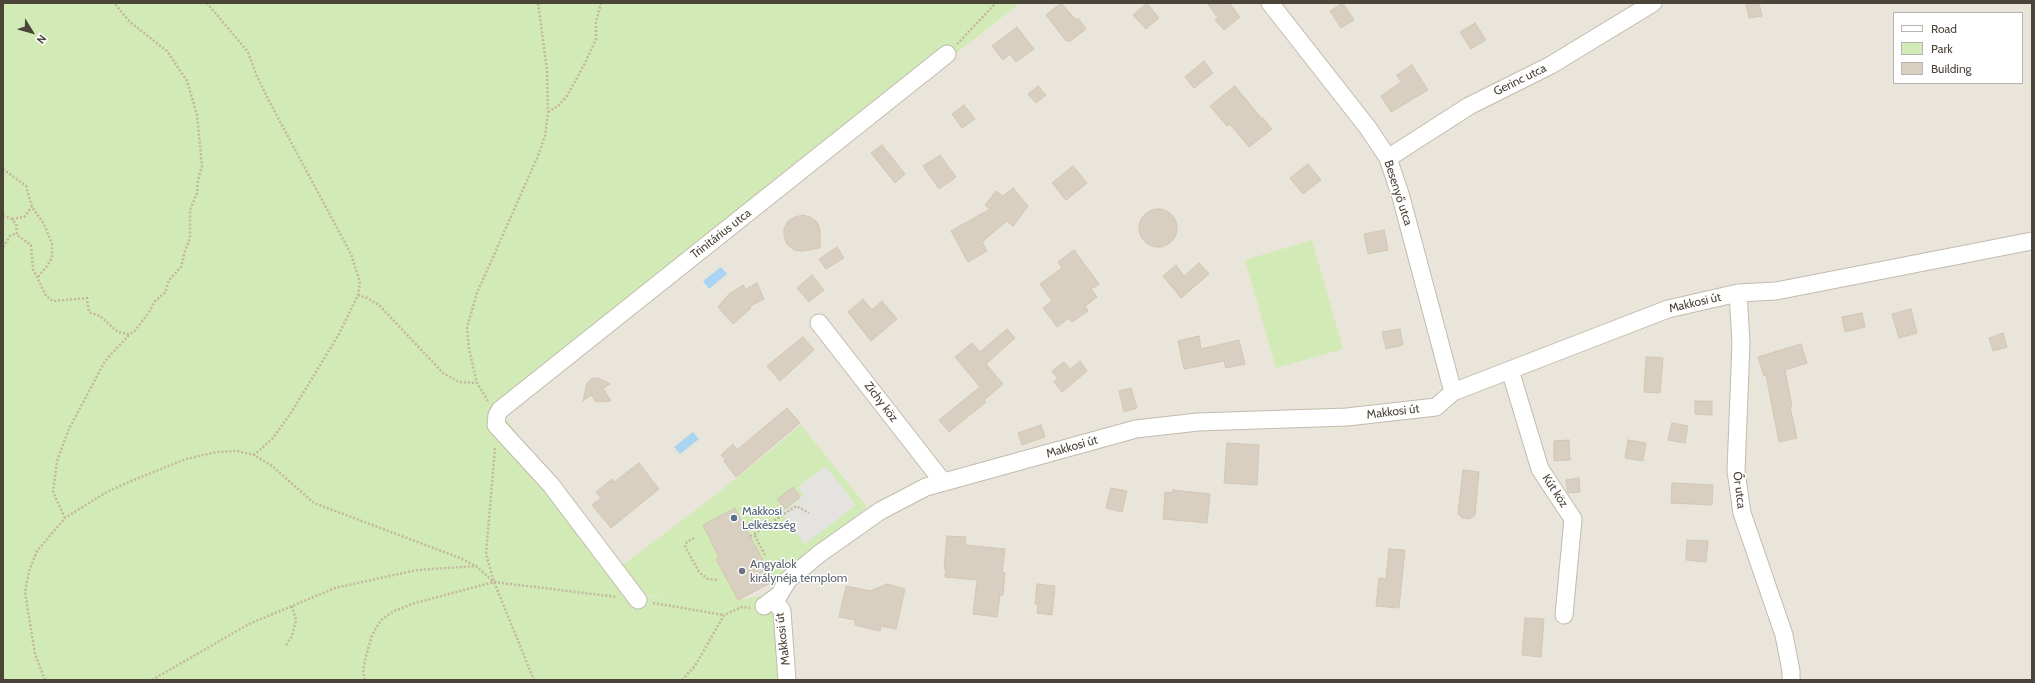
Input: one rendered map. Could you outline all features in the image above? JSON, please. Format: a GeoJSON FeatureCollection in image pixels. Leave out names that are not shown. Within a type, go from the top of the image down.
{"type":"FeatureCollection","features":[{"type":"Feature","properties":{"kind":"street","name":"Besenyő utca"},"geometry":{"type":"LineString","coordinates":[[1270,3],[1368,128],[1388,158],[1401,197],[1453,392]]}},
{"type":"Feature","properties":{"kind":"street","name":"Gerinc utca"},"geometry":{"type":"LineString","coordinates":[[1388,158],[1469,106],[1552,65],[1653,3]]}},
{"type":"Feature","properties":{"kind":"street","name":"Trinitárius utca"},"geometry":{"type":"LineString","coordinates":[[497,420],[506,405],[947,54]]}},
{"type":"Feature","properties":{"kind":"street","name":"Makkosi út"},"geometry":{"type":"LineString","coordinates":[[787,680],[782,611],[769,603],[788,580],[819,554],[889,505],[926,487],[1136,429],[1198,422],[1347,417],[1436,407],[1453,392],[1668,309],[1738,293],[1776,291],[2032,241]]}},
{"type":"Feature","properties":{"kind":"street","name":"Őr utca"},"geometry":{"type":"LineString","coordinates":[[1738,293],[1741,343],[1736,471],[1742,513],[1784,635],[1791,671],[1791,680]]}},
{"type":"Feature","properties":{"kind":"street","name":"Zichy köz"},"geometry":{"type":"LineString","coordinates":[[819,322],[943,482]]}},
{"type":"Feature","properties":{"kind":"street","name":"Kút köz"},"geometry":{"type":"LineString","coordinates":[[1510,370],[1540,469],[1573,519],[1564,615]]}},
{"type":"Feature","properties":{"kind":"street"},"geometry":{"type":"LineString","coordinates":[[497,420],[551,485],[638,600]]}},
{"type":"Feature","properties":{"kind":"path"},"geometry":{"type":"LineString","coordinates":[[65,518],[53,492],[57,461],[69,429],[105,362],[149,312],[155,301],[166,293],[169,280],[181,267],[184,252],[190,238],[190,210],[198,193],[202,154],[197,115],[187,82],[167,51],[130,22],[114,3]]}},
{"type":"Feature","properties":{"kind":"path"},"geometry":{"type":"LineString","coordinates":[[207,3],[248,52],[256,74],[269,101],[351,254],[360,282],[358,295],[338,334],[291,413],[272,439],[254,455]]}},
{"type":"Feature","properties":{"kind":"path"},"geometry":{"type":"LineString","coordinates":[[534,680],[494,582],[486,554],[497,420],[477,383],[467,339],[470,312],[477,293],[538,158],[545,136],[548,112],[547,70],[538,3]]}},
{"type":"Feature","properties":{"kind":"path"},"geometry":{"type":"LineString","coordinates":[[548,112],[558,106],[567,96],[584,65],[596,39],[596,22],[601,3]]}},
{"type":"Feature","properties":{"kind":"path"},"geometry":{"type":"LineString","coordinates":[[947,54],[996,3]]}},
{"type":"Feature","properties":{"kind":"path"},"geometry":{"type":"LineString","coordinates":[[3,169],[26,186],[32,207],[44,224],[52,251],[47,266],[37,278]]}},
{"type":"Feature","properties":{"kind":"path"},"geometry":{"type":"LineString","coordinates":[[3,216],[12,219],[24,217],[32,207]]}},
{"type":"Feature","properties":{"kind":"path"},"geometry":{"type":"LineString","coordinates":[[12,219],[16,224],[16,233],[30,245],[33,269],[44,293],[49,299],[58,301],[86,298],[88,300],[89,312],[100,316],[118,332],[130,334]]}},
{"type":"Feature","properties":{"kind":"path"},"geometry":{"type":"LineString","coordinates":[[3,247],[10,236],[16,233]]}},
{"type":"Feature","properties":{"kind":"path"},"geometry":{"type":"LineString","coordinates":[[358,295],[379,305],[447,375],[458,382],[477,383]]}},
{"type":"Feature","properties":{"kind":"path"},"geometry":{"type":"LineString","coordinates":[[45,680],[35,654],[25,592],[29,571],[37,551],[65,518],[105,493],[130,481],[186,459],[217,452],[237,451],[254,455],[272,466],[314,503],[444,551],[476,566],[494,582]]}},
{"type":"Feature","properties":{"kind":"path"},"geometry":{"type":"LineString","coordinates":[[750,536],[796,506],[809,513]]}},
{"type":"Feature","properties":{"kind":"path"},"geometry":{"type":"LineString","coordinates":[[754,534],[766,555]]}},
{"type":"Feature","properties":{"kind":"path"},"geometry":{"type":"LineString","coordinates":[[694,538],[687,542],[685,546],[699,572],[708,579],[716,580]]}},
{"type":"Feature","properties":{"kind":"path"},"geometry":{"type":"LineString","coordinates":[[152,680],[249,624],[335,588],[417,570],[476,566]]}},
{"type":"Feature","properties":{"kind":"path"},"geometry":{"type":"LineString","coordinates":[[365,680],[363,672],[366,656],[372,635],[381,620],[394,611],[415,603],[494,582],[638,600],[724,615],[742,607],[769,603]]}},
{"type":"Feature","properties":{"kind":"path"},"geometry":{"type":"LineString","coordinates":[[286,645],[292,636],[296,620],[292,606]]}},
{"type":"Feature","properties":{"kind":"path"},"geometry":{"type":"LineString","coordinates":[[682,680],[695,666],[724,615]]}},
{"type":"Feature","properties":{"kind":"shaded area"},"geometry":{"type":"Polygon","coordinates":[[[1020,3],[2032,3],[2032,680],[783,680],[773,593],[705,607],[638,594],[502,413],[1020,3]]]}},
{"type":"Feature","properties":{"kind":"shaded area"},"geometry":{"type":"Polygon","coordinates":[[[826,466],[856,505],[805,544],[782,513],[804,495],[798,487],[826,466]]]}},
{"type":"Feature","properties":{"kind":"green space"},"geometry":{"type":"Polygon","coordinates":[[[3,3],[1020,3],[502,413],[619,568],[722,490],[801,425],[867,507],[787,572],[739,600],[773,593],[783,680],[3,680],[3,3]],[[637,593],[638,594],[707,606],[637,593]]]}},
{"type":"Feature","properties":{"kind":"green space"},"geometry":{"type":"Polygon","coordinates":[[[1312,240],[1343,349],[1276,368],[1245,260],[1312,240]]]}},
{"type":"Feature","properties":{"kind":"water"},"geometry":{"type":"Polygon","coordinates":[[[721,267],[727,274],[709,289],[703,281],[721,267]]]}},
{"type":"Feature","properties":{"kind":"water"},"geometry":{"type":"Polygon","coordinates":[[[693,432],[699,439],[680,454],[674,447],[693,432]]]}},
{"type":"Feature","properties":{"kind":"building"},"geometry":{"type":"Polygon","coordinates":[[[1061,3],[1076,20],[1078,18],[1086,29],[1069,42],[1068,40],[1066,41],[1046,15],[1061,3]]]}},
{"type":"Feature","properties":{"kind":"building"},"geometry":{"type":"Polygon","coordinates":[[[1147,3],[1159,18],[1146,29],[1133,15],[1147,3]]]}},
{"type":"Feature","properties":{"kind":"building"},"geometry":{"type":"Polygon","coordinates":[[[1207,3],[1229,3],[1240,17],[1224,30],[1215,20],[1218,18],[1207,3]]]}},
{"type":"Feature","properties":{"kind":"building"},"geometry":{"type":"Polygon","coordinates":[[[1343,3],[1354,20],[1341,28],[1330,11],[1343,3]]]}},
{"type":"Feature","properties":{"kind":"building"},"geometry":{"type":"Polygon","coordinates":[[[1746,3],[1759,3],[1762,16],[1749,18],[1746,3]]]}},
{"type":"Feature","properties":{"kind":"building"},"geometry":{"type":"Polygon","coordinates":[[[1475,23],[1486,40],[1471,49],[1460,32],[1475,23]]]}},
{"type":"Feature","properties":{"kind":"building"},"geometry":{"type":"Polygon","coordinates":[[[1017,27],[1034,49],[1016,62],[1010,54],[1003,60],[992,46],[1017,27]]]}},
{"type":"Feature","properties":{"kind":"building"},"geometry":{"type":"Polygon","coordinates":[[[1204,61],[1213,73],[1194,88],[1185,77],[1204,61]]]}},
{"type":"Feature","properties":{"kind":"building"},"geometry":{"type":"Polygon","coordinates":[[[1412,65],[1428,90],[1391,112],[1381,96],[1401,82],[1397,75],[1412,65]]]}},
{"type":"Feature","properties":{"kind":"building"},"geometry":{"type":"Polygon","coordinates":[[[1038,86],[1046,95],[1036,103],[1028,94],[1038,86]]]}},
{"type":"Feature","properties":{"kind":"building"},"geometry":{"type":"Polygon","coordinates":[[[1235,86],[1272,129],[1249,147],[1230,124],[1227,126],[1210,106],[1235,86]]]}},
{"type":"Feature","properties":{"kind":"building"},"geometry":{"type":"Polygon","coordinates":[[[964,105],[975,119],[962,128],[952,114],[964,105]]]}},
{"type":"Feature","properties":{"kind":"building"},"geometry":{"type":"Polygon","coordinates":[[[882,145],[905,174],[895,183],[871,153],[882,145]]]}},
{"type":"Feature","properties":{"kind":"building"},"geometry":{"type":"Polygon","coordinates":[[[940,155],[956,177],[939,189],[923,166],[940,155]]]}},
{"type":"Feature","properties":{"kind":"building"},"geometry":{"type":"Polygon","coordinates":[[[1308,164],[1321,180],[1303,194],[1290,178],[1308,164]]]}},
{"type":"Feature","properties":{"kind":"building"},"geometry":{"type":"Polygon","coordinates":[[[1073,166],[1087,183],[1066,200],[1052,183],[1073,166]]]}},
{"type":"Feature","properties":{"kind":"building"},"geometry":{"type":"Polygon","coordinates":[[[1013,188],[1028,206],[1013,226],[1007,221],[982,242],[987,251],[968,262],[951,231],[990,209],[985,205],[996,191],[1003,196],[1013,188]]]}},
{"type":"Feature","properties":{"kind":"building"},"geometry":{"type":"Polygon","coordinates":[[[1154,209],[1162,209],[1172,214],[1176,221],[1176,235],[1172,242],[1162,247],[1154,247],[1144,242],[1142,239],[1139,232],[1139,224],[1144,214],[1147,212],[1154,209]]]}},
{"type":"Feature","properties":{"kind":"building"},"geometry":{"type":"Polygon","coordinates":[[[803,215],[810,217],[817,222],[820,229],[820,248],[802,251],[794,250],[787,244],[784,237],[784,229],[788,221],[803,215]]]}},
{"type":"Feature","properties":{"kind":"building"},"geometry":{"type":"Polygon","coordinates":[[[1384,230],[1388,250],[1368,254],[1364,234],[1384,230]]]}},
{"type":"Feature","properties":{"kind":"building"},"geometry":{"type":"Polygon","coordinates":[[[837,247],[844,258],[826,269],[819,259],[837,247]]]}},
{"type":"Feature","properties":{"kind":"building"},"geometry":{"type":"Polygon","coordinates":[[[1074,250],[1099,284],[1091,289],[1097,297],[1085,306],[1088,311],[1072,322],[1069,318],[1057,327],[1043,308],[1052,301],[1040,284],[1062,268],[1058,262],[1074,250]]]}},
{"type":"Feature","properties":{"kind":"building"},"geometry":{"type":"Polygon","coordinates":[[[1199,263],[1209,274],[1181,298],[1163,276],[1176,265],[1184,276],[1199,263]]]}},
{"type":"Feature","properties":{"kind":"building"},"geometry":{"type":"Polygon","coordinates":[[[812,275],[824,290],[809,302],[797,288],[812,275]]]}},
{"type":"Feature","properties":{"kind":"building"},"geometry":{"type":"Polygon","coordinates":[[[757,283],[764,299],[750,306],[751,308],[733,324],[718,307],[729,294],[743,285],[746,289],[757,283]]]}},
{"type":"Feature","properties":{"kind":"building"},"geometry":{"type":"Polygon","coordinates":[[[863,299],[872,310],[882,301],[897,319],[871,341],[848,312],[863,299]]]}},
{"type":"Feature","properties":{"kind":"building"},"geometry":{"type":"Polygon","coordinates":[[[1911,309],[1917,333],[1899,338],[1892,314],[1911,309]]]}},
{"type":"Feature","properties":{"kind":"building"},"geometry":{"type":"Polygon","coordinates":[[[1862,313],[1865,327],[1845,332],[1842,317],[1862,313]]]}},
{"type":"Feature","properties":{"kind":"building"},"geometry":{"type":"Polygon","coordinates":[[[1007,329],[1015,338],[986,364],[1003,384],[984,400],[986,402],[949,432],[939,420],[980,387],[955,357],[972,343],[980,352],[1007,329]]]}},
{"type":"Feature","properties":{"kind":"building"},"geometry":{"type":"Polygon","coordinates":[[[1400,329],[1403,345],[1386,349],[1382,332],[1400,329]]]}},
{"type":"Feature","properties":{"kind":"building"},"geometry":{"type":"Polygon","coordinates":[[[2003,333],[2007,347],[1993,351],[1989,338],[2003,333]]]}},
{"type":"Feature","properties":{"kind":"building"},"geometry":{"type":"Polygon","coordinates":[[[1199,336],[1201,349],[1239,340],[1245,364],[1226,368],[1224,361],[1184,369],[1178,341],[1199,336]]]}},
{"type":"Feature","properties":{"kind":"building"},"geometry":{"type":"Polygon","coordinates":[[[803,337],[814,350],[780,381],[767,366],[803,337]]]}},
{"type":"Feature","properties":{"kind":"building"},"geometry":{"type":"Polygon","coordinates":[[[1801,344],[1807,363],[1785,370],[1792,407],[1790,407],[1797,438],[1779,442],[1766,375],[1764,376],[1758,357],[1801,344]]]}},
{"type":"Feature","properties":{"kind":"building"},"geometry":{"type":"Polygon","coordinates":[[[1646,357],[1663,358],[1660,393],[1644,392],[1646,357]]]}},
{"type":"Feature","properties":{"kind":"building"},"geometry":{"type":"Polygon","coordinates":[[[1080,361],[1087,371],[1062,392],[1054,382],[1058,379],[1052,371],[1064,362],[1070,369],[1080,361]]]}},
{"type":"Feature","properties":{"kind":"building"},"geometry":{"type":"Polygon","coordinates":[[[598,378],[610,384],[603,388],[611,401],[596,402],[591,395],[583,401],[587,383],[591,379],[598,378]]]}},
{"type":"Feature","properties":{"kind":"building"},"geometry":{"type":"Polygon","coordinates":[[[1131,388],[1137,408],[1124,412],[1119,391],[1131,388]]]}},
{"type":"Feature","properties":{"kind":"building"},"geometry":{"type":"Polygon","coordinates":[[[1695,401],[1712,401],[1712,415],[1695,414],[1695,401]]]}},
{"type":"Feature","properties":{"kind":"building"},"geometry":{"type":"Polygon","coordinates":[[[787,408],[800,423],[736,477],[724,461],[726,460],[721,455],[733,444],[737,450],[787,408]]]}},
{"type":"Feature","properties":{"kind":"building"},"geometry":{"type":"Polygon","coordinates":[[[1672,423],[1688,426],[1685,443],[1668,440],[1672,423]]]}},
{"type":"Feature","properties":{"kind":"building"},"geometry":{"type":"Polygon","coordinates":[[[1041,425],[1045,437],[1022,445],[1018,433],[1041,425]]]}},
{"type":"Feature","properties":{"kind":"building"},"geometry":{"type":"Polygon","coordinates":[[[1569,440],[1570,460],[1554,461],[1554,441],[1569,440]]]}},
{"type":"Feature","properties":{"kind":"building"},"geometry":{"type":"Polygon","coordinates":[[[1628,440],[1646,443],[1643,461],[1625,458],[1628,440]]]}},
{"type":"Feature","properties":{"kind":"building"},"geometry":{"type":"Polygon","coordinates":[[[1227,443],[1259,445],[1257,485],[1224,483],[1227,443]]]}},
{"type":"Feature","properties":{"kind":"building"},"geometry":{"type":"Polygon","coordinates":[[[639,463],[659,489],[611,528],[592,505],[601,498],[596,492],[612,479],[614,482],[639,463]]]}},
{"type":"Feature","properties":{"kind":"building"},"geometry":{"type":"Polygon","coordinates":[[[1463,470],[1479,472],[1475,515],[1470,519],[1462,518],[1458,514],[1463,470]]]}},
{"type":"Feature","properties":{"kind":"building"},"geometry":{"type":"Polygon","coordinates":[[[1579,478],[1580,492],[1568,493],[1566,480],[1579,478]]]}},
{"type":"Feature","properties":{"kind":"building"},"geometry":{"type":"Polygon","coordinates":[[[1672,483],[1713,485],[1712,505],[1671,503],[1672,483]]]}},
{"type":"Feature","properties":{"kind":"building"},"geometry":{"type":"Polygon","coordinates":[[[793,487],[800,497],[785,509],[777,499],[793,487]]]}},
{"type":"Feature","properties":{"kind":"building"},"geometry":{"type":"Polygon","coordinates":[[[1111,488],[1127,491],[1122,512],[1106,508],[1111,488]]]}},
{"type":"Feature","properties":{"kind":"building"},"geometry":{"type":"Polygon","coordinates":[[[1173,490],[1210,494],[1207,523],[1163,519],[1165,492],[1172,493],[1173,490]]]}},
{"type":"Feature","properties":{"kind":"building","name":"Angyalok királynéja templom"},"geometry":{"type":"Polygon","coordinates":[[[735,508],[774,581],[738,600],[716,559],[719,557],[703,525],[735,508]]]}},
{"type":"Feature","properties":{"kind":"building"},"geometry":{"type":"Polygon","coordinates":[[[947,536],[966,537],[965,545],[1005,549],[1002,572],[1005,573],[1003,595],[1000,595],[997,617],[973,614],[977,580],[945,577],[946,569],[944,569],[947,536]]]}},
{"type":"Feature","properties":{"kind":"building"},"geometry":{"type":"Polygon","coordinates":[[[1687,540],[1708,541],[1706,562],[1686,560],[1687,540]]]}},
{"type":"Feature","properties":{"kind":"building"},"geometry":{"type":"Polygon","coordinates":[[[1389,549],[1405,550],[1399,608],[1376,606],[1379,578],[1386,579],[1389,549]]]}},
{"type":"Feature","properties":{"kind":"building"},"geometry":{"type":"Polygon","coordinates":[[[887,584],[905,589],[896,629],[881,626],[880,631],[855,625],[855,620],[839,617],[846,586],[870,591],[887,584]]]}},
{"type":"Feature","properties":{"kind":"building"},"geometry":{"type":"Polygon","coordinates":[[[1037,584],[1055,586],[1052,615],[1037,613],[1038,604],[1035,604],[1037,584]]]}},
{"type":"Feature","properties":{"kind":"building"},"geometry":{"type":"Polygon","coordinates":[[[1525,618],[1544,619],[1541,657],[1522,655],[1525,618]]]}},
{"type":"Feature","properties":{"kind":"place","name":"Makkosi Lelkészség"},"geometry":{"type":"Point","coordinates":[734,518]}},
{"type":"Feature","properties":{"kind":"place","name":"Angyalok királynéja templom"},"geometry":{"type":"Point","coordinates":[742,571]}}]}
